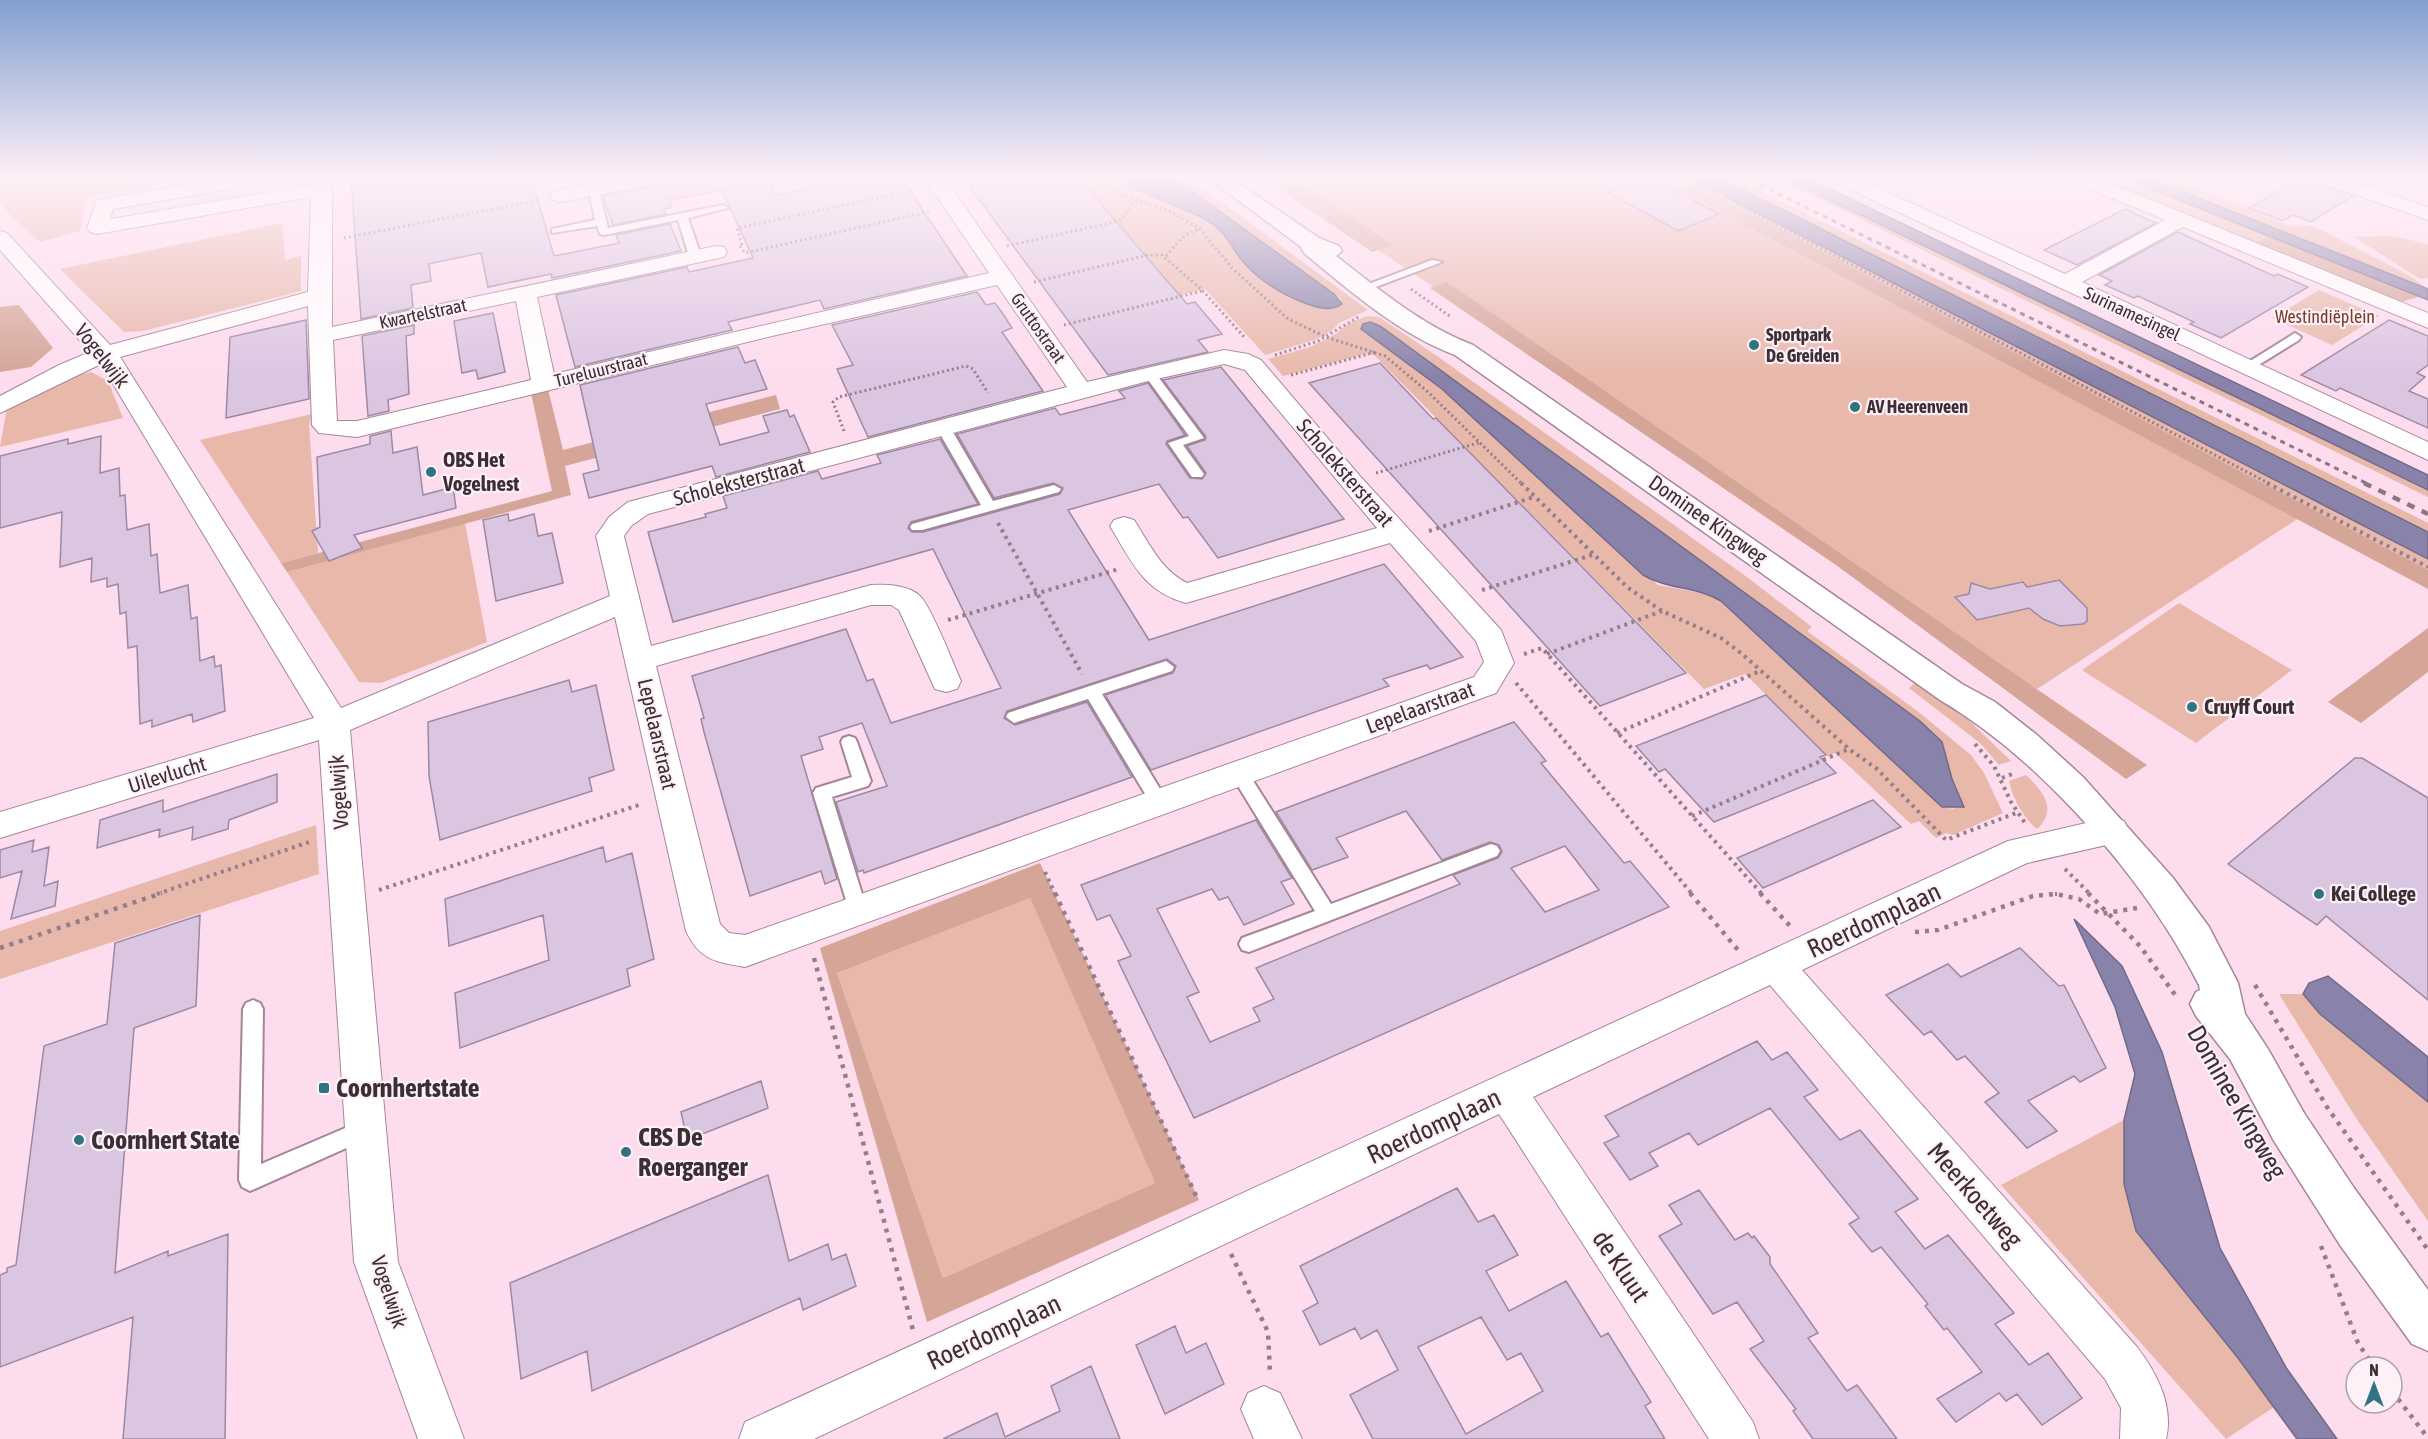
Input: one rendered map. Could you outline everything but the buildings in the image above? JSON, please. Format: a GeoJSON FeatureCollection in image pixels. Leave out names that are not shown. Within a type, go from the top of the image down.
{"type":"FeatureCollection","features":[{"type":"Feature","properties":{"kind":"main road","name":"Dominee Kingweg"},"geometry":{"type":"LineString","coordinates":[[1311,243],[1312,248],[1319,254],[1372,285],[1419,326],[1452,347],[1464,350],[1951,692],[1958,703],[2046,787],[2154,882],[2198,945],[2227,1004],[2215,1033],[2288,1124],[2340,1207],[2428,1328]]}},
{"type":"Feature","properties":{"kind":"street","name":"Vogelwijk"},"geometry":{"type":"LineString","coordinates":[[6,243],[105,354],[334,724],[376,1262],[441,1439]]}},
{"type":"Feature","properties":{"kind":"street","name":"Tureluurstraat"},"geometry":{"type":"LineString","coordinates":[[320,243],[319,296],[325,425],[328,428],[357,429],[544,383],[1006,282]]}},
{"type":"Feature","properties":{"kind":"street","name":"Gruttostraat"},"geometry":{"type":"LineString","coordinates":[[979,243],[1082,392]]}},
{"type":"Feature","properties":{"kind":"street","name":"Surinamesingel"},"geometry":{"type":"LineString","coordinates":[[1982,243],[2428,452]]}},
{"type":"Feature","properties":{"kind":"street"},"geometry":{"type":"LineString","coordinates":[[2066,282],[2138,243]]}},
{"type":"Feature","properties":{"kind":"street"},"geometry":{"type":"LineString","coordinates":[[2241,243],[2428,321]]}},
{"type":"Feature","properties":{"kind":"street","name":"Kwartelstraat"},"geometry":{"type":"LineString","coordinates":[[321,336],[705,254]]}},
{"type":"Feature","properties":{"kind":"street"},"geometry":{"type":"LineString","coordinates":[[525,292],[544,383]]}},
{"type":"Feature","properties":{"kind":"street"},"geometry":{"type":"LineString","coordinates":[[0,406],[67,370],[105,354],[319,296]]}},
{"type":"Feature","properties":{"kind":"street","name":"Scholeksterstraat"},"geometry":{"type":"LineString","coordinates":[[640,660],[610,536],[626,514],[638,508],[1214,357],[1235,357],[1259,367],[1350,481],[1399,536],[1186,593],[1171,590],[1160,582],[1124,526]]}},
{"type":"Feature","properties":{"kind":"street"},"geometry":{"type":"LineString","coordinates":[[1399,536],[1490,637],[1499,663]]}},
{"type":"Feature","properties":{"kind":"street","name":"Lepelaarstraat"},"geometry":{"type":"LineString","coordinates":[[946,681],[911,604],[904,598],[889,593],[872,595],[640,660],[704,932],[719,947],[745,951],[1485,685],[1499,663]]}},
{"type":"Feature","properties":{"kind":"street"},"geometry":{"type":"LineString","coordinates":[[334,724],[625,601]]}},
{"type":"Feature","properties":{"kind":"street","name":"Uilevlucht"},"geometry":{"type":"LineString","coordinates":[[0,825],[334,724]]}},
{"type":"Feature","properties":{"kind":"street","name":"Roerdomplaan"},"geometry":{"type":"LineString","coordinates":[[786,1433],[1211,1229],[2020,851],[2102,834]]}},
{"type":"Feature","properties":{"kind":"street","name":"Meerkoetweg"},"geometry":{"type":"LineString","coordinates":[[1781,963],[2121,1363],[2136,1385],[2145,1409],[2146,1425],[2143,1439]]}},
{"type":"Feature","properties":{"kind":"street","name":"de Kluut"},"geometry":{"type":"LineString","coordinates":[[1507,1092],[1736,1439]]}},
{"type":"Feature","properties":{"kind":"lane"},"geometry":{"type":"LineString","coordinates":[[698,243],[705,254]]}},
{"type":"Feature","properties":{"kind":"lane"},"geometry":{"type":"LineString","coordinates":[[1372,285],[1436,262]]}},
{"type":"Feature","properties":{"kind":"lane"},"geometry":{"type":"LineString","coordinates":[[2245,368],[2295,337]]}},
{"type":"Feature","properties":{"kind":"lane"},"geometry":{"type":"LineString","coordinates":[[1149,373],[1197,438],[1175,443],[1197,474]]}},
{"type":"Feature","properties":{"kind":"lane"},"geometry":{"type":"LineString","coordinates":[[943,427],[989,507]]}},
{"type":"Feature","properties":{"kind":"lane"},"geometry":{"type":"LineString","coordinates":[[917,527],[1054,489]]}},
{"type":"Feature","properties":{"kind":"lane"},"geometry":{"type":"LineString","coordinates":[[1014,717],[1166,667]]}},
{"type":"Feature","properties":{"kind":"lane"},"geometry":{"type":"LineString","coordinates":[[1092,691],[1159,802]]}},
{"type":"Feature","properties":{"kind":"lane"},"geometry":{"type":"LineString","coordinates":[[849,742],[861,781],[822,793],[858,910]]}},
{"type":"Feature","properties":{"kind":"lane"},"geometry":{"type":"LineString","coordinates":[[1239,773],[1327,914]]}},
{"type":"Feature","properties":{"kind":"lane"},"geometry":{"type":"LineString","coordinates":[[1249,944],[1491,851]]}},
{"type":"Feature","properties":{"kind":"lane"},"geometry":{"type":"LineString","coordinates":[[253,1009],[250,1180],[365,1130]]}},
{"type":"Feature","properties":{"kind":"path"},"geometry":{"type":"LineString","coordinates":[[705,254],[742,245],[745,253],[790,243]]}},
{"type":"Feature","properties":{"kind":"path"},"geometry":{"type":"LineString","coordinates":[[985,251],[1020,243]]}},
{"type":"Feature","properties":{"kind":"path"},"geometry":{"type":"LineString","coordinates":[[1166,256],[1178,243]]}},
{"type":"Feature","properties":{"kind":"path"},"geometry":{"type":"LineString","coordinates":[[1213,243],[1232,268],[1288,320],[1326,337],[1376,352],[1428,392],[1627,587],[1662,611],[1721,638],[1849,749],[1877,769],[1946,840],[2017,813]]}},
{"type":"Feature","properties":{"kind":"path"},"geometry":{"type":"LineString","coordinates":[[1811,243],[2428,567]]}},
{"type":"Feature","properties":{"kind":"path"},"geometry":{"type":"LineString","coordinates":[[1006,282],[1148,255],[1166,256],[1203,291],[1259,367]]}},
{"type":"Feature","properties":{"kind":"path"},"geometry":{"type":"LineString","coordinates":[[1040,331],[1203,291]]}},
{"type":"Feature","properties":{"kind":"path"},"geometry":{"type":"LineString","coordinates":[[1259,367],[1326,337],[1342,324],[1363,315]]}},
{"type":"Feature","properties":{"kind":"path"},"geometry":{"type":"LineString","coordinates":[[1259,367],[1376,352]]}},
{"type":"Feature","properties":{"kind":"path"},"geometry":{"type":"LineString","coordinates":[[845,434],[832,402],[839,397],[900,381],[966,366],[973,369],[990,397]]}},
{"type":"Feature","properties":{"kind":"path"},"geometry":{"type":"LineString","coordinates":[[1350,481],[1480,442]]}},
{"type":"Feature","properties":{"kind":"path"},"geometry":{"type":"LineString","coordinates":[[1399,536],[1534,497]]}},
{"type":"Feature","properties":{"kind":"path"},"geometry":{"type":"LineString","coordinates":[[989,507],[1092,691]]}},
{"type":"Feature","properties":{"kind":"path"},"geometry":{"type":"LineString","coordinates":[[1455,598],[1592,555]]}},
{"type":"Feature","properties":{"kind":"path"},"geometry":{"type":"LineString","coordinates":[[921,627],[1147,560]]}},
{"type":"Feature","properties":{"kind":"path"},"geometry":{"type":"LineString","coordinates":[[1547,654],[1662,611]]}},
{"type":"Feature","properties":{"kind":"path"},"geometry":{"type":"LineString","coordinates":[[1542,648],[1692,816],[1781,963],[1499,663],[1542,648]]}},
{"type":"Feature","properties":{"kind":"path"},"geometry":{"type":"LineString","coordinates":[[1617,733],[1760,670]]}},
{"type":"Feature","properties":{"kind":"path"},"geometry":{"type":"LineString","coordinates":[[1692,816],[1849,749]]}},
{"type":"Feature","properties":{"kind":"path"},"geometry":{"type":"LineString","coordinates":[[2002,778],[2022,771]]}},
{"type":"Feature","properties":{"kind":"path"},"geometry":{"type":"LineString","coordinates":[[346,900],[671,795]]}},
{"type":"Feature","properties":{"kind":"path"},"geometry":{"type":"LineString","coordinates":[[0,948],[341,831]]}},
{"type":"Feature","properties":{"kind":"path"},"geometry":{"type":"LineString","coordinates":[[1033,847],[1211,1229],[1230,1252],[1268,1332],[1271,1382],[1278,1401],[1271,1424]]}},
{"type":"Feature","properties":{"kind":"path","name":"Dominee Kingweg"},"geometry":{"type":"LineString","coordinates":[[2060,864],[2108,911],[2157,965],[2184,1010]]}},
{"type":"Feature","properties":{"kind":"path"},"geometry":{"type":"LineString","coordinates":[[1881,917],[1915,932],[1924,933],[1962,923],[2007,904],[2052,893],[2086,902],[2100,914],[2138,908]]}},
{"type":"Feature","properties":{"kind":"path"},"geometry":{"type":"LineString","coordinates":[[806,928],[922,1366]]}},
{"type":"Feature","properties":{"kind":"path","name":"Dominee Kingweg"},"geometry":{"type":"LineString","coordinates":[[2215,1033],[2244,1120]]}},
{"type":"Feature","properties":{"kind":"path"},"geometry":{"type":"LineString","coordinates":[[2393,1218],[2402,1217]]}},
{"type":"Feature","properties":{"kind":"path"},"geometry":{"type":"LineString","coordinates":[[2318,1241],[2358,1343],[2366,1355]]}},
{"type":"Feature","properties":{"kind":"path"},"geometry":{"type":"LineString","coordinates":[[2404,1407],[2428,1438]]}},
{"type":"Feature","properties":{"kind":"green space"},"geometry":{"type":"Polygon","coordinates":[[[185,243],[284,243],[285,260],[301,256],[301,291],[143,331],[124,332],[60,269],[185,243]]]}},
{"type":"Feature","properties":{"kind":"green space"},"geometry":{"type":"Polygon","coordinates":[[[1136,243],[1232,243],[1241,259],[1262,281],[1312,306],[1335,308],[1341,299],[1264,243],[1277,243],[1368,310],[1339,323],[1330,332],[1314,340],[1265,355],[1205,289],[1180,295],[1136,243]]]}},
{"type":"Feature","properties":{"kind":"green space","name":"Sportpark De Greiden"},"geometry":{"type":"Polygon","coordinates":[[[1368,243],[1795,243],[2305,514],[2037,689],[1368,243]]]}},
{"type":"Feature","properties":{"kind":"green space"},"geometry":{"type":"Polygon","coordinates":[[[1807,243],[1816,243],[2428,559],[2428,570],[1807,243]]]}},
{"type":"Feature","properties":{"kind":"green space"},"geometry":{"type":"Polygon","coordinates":[[[1849,243],[1865,243],[2428,523],[2428,532],[1849,243]]]}},
{"type":"Feature","properties":{"kind":"green space"},"geometry":{"type":"Polygon","coordinates":[[[1908,243],[1919,243],[2428,490],[2428,497],[1908,243]]]}},
{"type":"Feature","properties":{"kind":"green space"},"geometry":{"type":"Polygon","coordinates":[[[2312,243],[2347,243],[2410,276],[2428,289],[2312,243]]]}},
{"type":"Feature","properties":{"kind":"green space"},"geometry":{"type":"Polygon","coordinates":[[[2364,243],[2428,244],[2428,278],[2420,279],[2364,243]]]}},
{"type":"Feature","properties":{"kind":"green space","name":"Westindiëplein"},"geometry":{"type":"Polygon","coordinates":[[[2319,290],[2379,316],[2332,345],[2272,318],[2319,290]]]}},
{"type":"Feature","properties":{"kind":"green space"},"geometry":{"type":"Polygon","coordinates":[[[1367,316],[1379,317],[1747,577],[1812,627],[1807,631],[1916,710],[1971,755],[1984,773],[2003,813],[1953,835],[1946,833],[1936,838],[1919,821],[1911,824],[1835,753],[1828,756],[1745,674],[1704,689],[1374,355],[1365,354],[1283,376],[1268,359],[1310,347],[1336,334],[1347,324],[1367,316]],[[1370,322],[1363,324],[1362,329],[1442,389],[1658,585],[1711,595],[1721,601],[1942,807],[1954,809],[1961,798],[1952,779],[1942,742],[1920,721],[1380,326],[1370,322]]]}},
{"type":"Feature","properties":{"kind":"green space"},"geometry":{"type":"Polygon","coordinates":[[[91,372],[108,381],[123,418],[0,447],[7,408],[67,378],[91,372]]]}},
{"type":"Feature","properties":{"kind":"green space"},"geometry":{"type":"Polygon","coordinates":[[[312,414],[309,424],[318,553],[281,563],[200,440],[312,414]]]}},
{"type":"Feature","properties":{"kind":"green space"},"geometry":{"type":"Polygon","coordinates":[[[465,523],[487,642],[381,683],[359,682],[287,572],[465,523]]]}},
{"type":"Feature","properties":{"kind":"green space","name":"Cruyff Court"},"geometry":{"type":"Polygon","coordinates":[[[2179,603],[2292,670],[2196,743],[2082,670],[2179,603]]]}},
{"type":"Feature","properties":{"kind":"green space"},"geometry":{"type":"Polygon","coordinates":[[[1916,682],[1959,711],[2011,761],[1999,765],[1980,743],[1909,688],[1916,682]]]}},
{"type":"Feature","properties":{"kind":"green space"},"geometry":{"type":"Polygon","coordinates":[[[2026,775],[2046,801],[2047,815],[2037,829],[2019,807],[2009,781],[2026,775]]]}},
{"type":"Feature","properties":{"kind":"green space"},"geometry":{"type":"Polygon","coordinates":[[[316,825],[319,874],[0,979],[0,931],[316,825]]]}},
{"type":"Feature","properties":{"kind":"green space"},"geometry":{"type":"Polygon","coordinates":[[[1030,898],[1155,1183],[943,1278],[837,973],[1030,898]]]}},
{"type":"Feature","properties":{"kind":"green space"},"geometry":{"type":"Polygon","coordinates":[[[2279,994],[2303,994],[2320,1014],[2428,1102],[2428,1221],[2356,1118],[2279,994]]]}},
{"type":"Feature","properties":{"kind":"green space"},"geometry":{"type":"Polygon","coordinates":[[[2124,1120],[2124,1184],[2274,1407],[2226,1439],[2001,1185],[2124,1120]]]}},
{"type":"Feature","properties":{"kind":"shaded area"},"geometry":{"type":"Polygon","coordinates":[[[1230,243],[1264,243],[1334,294],[1342,304],[1329,309],[1297,300],[1262,280],[1240,258],[1230,243]]]}},
{"type":"Feature","properties":{"kind":"shaded area"},"geometry":{"type":"Polygon","coordinates":[[[1359,243],[1393,245],[1372,252],[1359,243]]]}},
{"type":"Feature","properties":{"kind":"shaded area"},"geometry":{"type":"Polygon","coordinates":[[[1780,243],[1807,243],[2428,570],[2428,589],[1780,243]]]}},
{"type":"Feature","properties":{"kind":"shaded area"},"geometry":{"type":"Polygon","coordinates":[[[1816,243],[1849,243],[2428,532],[2428,559],[1816,243]]]}},
{"type":"Feature","properties":{"kind":"shaded area"},"geometry":{"type":"Polygon","coordinates":[[[1919,243],[1943,243],[2428,475],[2428,490],[1919,243]]]}},
{"type":"Feature","properties":{"kind":"shaded area"},"geometry":{"type":"Polygon","coordinates":[[[2255,243],[2286,243],[2421,296],[2399,303],[2255,243]]]}},
{"type":"Feature","properties":{"kind":"shaded area"},"geometry":{"type":"Polygon","coordinates":[[[2286,243],[2312,243],[2428,289],[2428,300],[2286,243]]]}},
{"type":"Feature","properties":{"kind":"shaded area"},"geometry":{"type":"Polygon","coordinates":[[[1447,282],[2147,765],[2126,779],[1836,565],[1430,288],[1447,282]]]}},
{"type":"Feature","properties":{"kind":"shaded area"},"geometry":{"type":"Polygon","coordinates":[[[19,305],[53,348],[31,367],[0,372],[0,307],[19,305]]]}},
{"type":"Feature","properties":{"kind":"shaded area"},"geometry":{"type":"Polygon","coordinates":[[[1370,322],[1380,326],[1920,721],[1942,742],[1952,779],[1964,807],[1942,807],[1721,601],[1712,596],[1662,583],[1643,575],[1442,389],[1361,329],[1363,324],[1370,322]]]}},
{"type":"Feature","properties":{"kind":"shaded area"},"geometry":{"type":"Polygon","coordinates":[[[548,389],[563,450],[776,395],[780,409],[565,466],[571,495],[287,572],[281,563],[552,491],[531,393],[548,389]]]}},
{"type":"Feature","properties":{"kind":"shaded area"},"geometry":{"type":"Polygon","coordinates":[[[2428,628],[2428,672],[2361,723],[2328,702],[2428,628]]]}},
{"type":"Feature","properties":{"kind":"shaded area"},"geometry":{"type":"Polygon","coordinates":[[[1040,863],[1199,1200],[927,1322],[820,948],[1040,863]],[[1030,898],[837,973],[943,1278],[1155,1183],[1030,898]]]}},
{"type":"Feature","properties":{"kind":"shaded area"},"geometry":{"type":"Polygon","coordinates":[[[2074,919],[2122,966],[2162,1052],[2220,1248],[2287,1369],[2337,1439],[2297,1439],[2238,1358],[2136,1231],[2124,1184],[2124,1120],[2135,1074],[2115,1007],[2074,919]]]}},
{"type":"Feature","properties":{"kind":"shaded area"},"geometry":{"type":"Polygon","coordinates":[[[2328,976],[2428,1057],[2428,1102],[2320,1014],[2303,994],[2309,983],[2328,976]]]}},
{"type":"Feature","properties":{"kind":"railway"},"geometry":{"type":"LineString","coordinates":[[1878,243],[2368,484]]}},
{"type":"Feature","properties":{"kind":"railway"},"geometry":{"type":"LineString","coordinates":[[2364,483],[2428,514]]}},
{"type":"Feature","properties":{"kind":"place","name":"Sportpark De Greiden"},"geometry":{"type":"Point","coordinates":[1754,345]}},
{"type":"Feature","properties":{"kind":"place","name":"AV Heerenveen"},"geometry":{"type":"Point","coordinates":[1855,407]}},
{"type":"Feature","properties":{"kind":"place","name":"OBS Het Vogelnest"},"geometry":{"type":"Point","coordinates":[431,472]}},
{"type":"Feature","properties":{"kind":"place","name":"Cruyff Court"},"geometry":{"type":"Point","coordinates":[2192,707]}},
{"type":"Feature","properties":{"kind":"place","name":"Kei College"},"geometry":{"type":"Point","coordinates":[2319,894]}},
{"type":"Feature","properties":{"kind":"place","name":"Coornhertstate"},"geometry":{"type":"Point","coordinates":[324,1088]}},
{"type":"Feature","properties":{"kind":"place","name":"Coornhert State"},"geometry":{"type":"Point","coordinates":[79,1140]}},
{"type":"Feature","properties":{"kind":"place","name":"CBS De Roerganger"},"geometry":{"type":"Point","coordinates":[626,1152]}}]}
